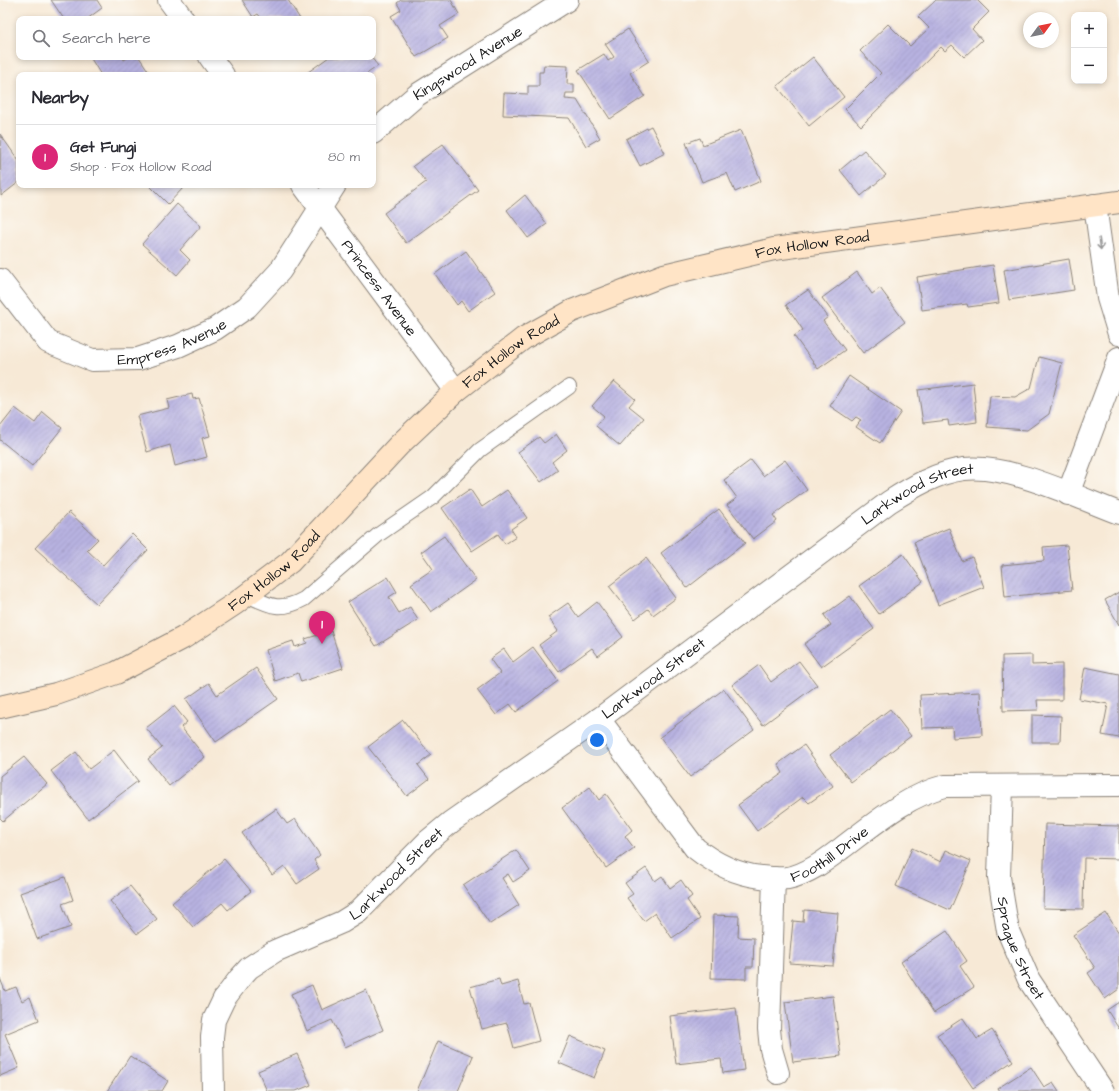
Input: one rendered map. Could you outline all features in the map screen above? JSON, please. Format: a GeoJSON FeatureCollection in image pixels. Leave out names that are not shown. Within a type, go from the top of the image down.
{"type":"FeatureCollection","features":[{"type":"Feature","properties":{"kind":"main road","name":"Fox Hollow Road"},"geometry":{"type":"LineString","coordinates":[[0,707],[56,694],[116,672],[183,638],[247,595],[290,562],[399,445],[456,391],[524,338],[572,311],[664,275],[774,249],[1119,202]]}},
{"type":"Feature","properties":{"kind":"street"},"geometry":{"type":"LineString","coordinates":[[169,0],[181,16]]}},
{"type":"Feature","properties":{"kind":"street","name":"Kingswood Avenue"},"geometry":{"type":"LineString","coordinates":[[376,130],[417,95],[536,8],[567,0]]}},
{"type":"Feature","properties":{"kind":"street"},"geometry":{"type":"LineString","coordinates":[[212,60],[221,72]]}},
{"type":"Feature","properties":{"kind":"street","name":"Princess Avenue"},"geometry":{"type":"LineString","coordinates":[[305,188],[456,391]]}},
{"type":"Feature","properties":{"kind":"street"},"geometry":{"type":"LineString","coordinates":[[319,207],[333,188]]}},
{"type":"Feature","properties":{"kind":"street"},"geometry":{"type":"LineString","coordinates":[[1095,205],[1108,298],[1119,334]]}},
{"type":"Feature","properties":{"kind":"street","name":"Empress Avenue"},"geometry":{"type":"LineString","coordinates":[[0,280],[48,342],[92,360],[138,359],[178,346],[215,329],[247,307],[280,271],[319,207]]}},
{"type":"Feature","properties":{"kind":"street"},"geometry":{"type":"LineString","coordinates":[[1068,494],[1119,358]]}},
{"type":"Feature","properties":{"kind":"street","name":"Larkwood Street"},"geometry":{"type":"LineString","coordinates":[[213,1091],[212,1037],[214,1020],[224,999],[249,968],[275,951],[342,922],[358,912],[428,841],[451,822],[599,719],[889,502],[915,486],[943,474],[964,469],[992,470],[1018,475],[1119,513]]}},
{"type":"Feature","properties":{"kind":"street","name":"Foothill Drive"},"geometry":{"type":"LineString","coordinates":[[599,719],[695,848],[713,862],[732,870],[754,876],[788,878],[803,874],[834,854],[901,804],[931,789],[946,786],[1119,785]]}},
{"type":"Feature","properties":{"kind":"street","name":"Sprague Street"},"geometry":{"type":"LineString","coordinates":[[1002,786],[999,877],[1008,931],[1029,980],[1103,1091]]}},
{"type":"Feature","properties":{"kind":"street"},"geometry":{"type":"LineString","coordinates":[[774,878],[769,1029],[778,1073]]}},
{"type":"Feature","properties":{"kind":"lane"},"geometry":{"type":"LineString","coordinates":[[247,595],[268,605],[281,607],[293,605],[304,599],[378,536],[433,497],[480,450],[569,387]]}},
{"type":"Feature","properties":{"kind":"building"},"geometry":{"type":"Polygon","coordinates":[[[51,0],[97,0],[102,8],[91,16],[62,16],[51,0]]]}},
{"type":"Feature","properties":{"kind":"building"},"geometry":{"type":"Polygon","coordinates":[[[242,0],[288,0],[298,16],[260,16],[258,14],[252,16],[242,0]]]}},
{"type":"Feature","properties":{"kind":"building"},"geometry":{"type":"Polygon","coordinates":[[[401,0],[451,0],[459,14],[440,26],[448,38],[416,57],[391,16],[401,10],[397,3],[401,0]]]}},
{"type":"Feature","properties":{"kind":"building"},"geometry":{"type":"Polygon","coordinates":[[[936,0],[977,0],[989,12],[972,29],[982,40],[964,57],[952,45],[945,51],[941,47],[861,126],[845,109],[881,73],[860,51],[888,24],[910,46],[929,28],[918,17],[936,0]]]}},
{"type":"Feature","properties":{"kind":"building"},"geometry":{"type":"Polygon","coordinates":[[[628,29],[649,61],[630,73],[645,96],[610,119],[578,70],[604,54],[608,61],[614,57],[605,44],[628,29]]]}},
{"type":"Feature","properties":{"kind":"building"},"geometry":{"type":"Polygon","coordinates":[[[813,57],[844,97],[809,126],[777,86],[813,57]]]}},
{"type":"Feature","properties":{"kind":"building"},"geometry":{"type":"Polygon","coordinates":[[[92,60],[141,60],[149,72],[99,72],[92,60]]]}},
{"type":"Feature","properties":{"kind":"building"},"geometry":{"type":"Polygon","coordinates":[[[325,60],[373,60],[378,66],[369,72],[308,72],[325,60]]]}},
{"type":"Feature","properties":{"kind":"building"},"geometry":{"type":"Polygon","coordinates":[[[544,65],[568,66],[567,84],[574,84],[574,93],[566,93],[565,99],[577,100],[600,138],[586,146],[569,118],[503,115],[504,93],[528,94],[528,86],[539,86],[539,72],[543,72],[544,65]]]}},
{"type":"Feature","properties":{"kind":"building"},"geometry":{"type":"Polygon","coordinates":[[[651,126],[665,153],[640,166],[626,139],[651,126]]]}},
{"type":"Feature","properties":{"kind":"building"},"geometry":{"type":"Polygon","coordinates":[[[741,130],[761,181],[735,192],[727,173],[702,182],[686,143],[700,138],[703,145],[741,130]]]}},
{"type":"Feature","properties":{"kind":"building"},"geometry":{"type":"Polygon","coordinates":[[[0,134],[16,157],[16,184],[1,196],[0,134]]]}},
{"type":"Feature","properties":{"kind":"building"},"geometry":{"type":"Polygon","coordinates":[[[443,144],[478,190],[406,243],[384,213],[426,182],[413,166],[443,144]]]}},
{"type":"Feature","properties":{"kind":"building"},"geometry":{"type":"Polygon","coordinates":[[[864,150],[886,175],[861,196],[840,170],[864,150]]]}},
{"type":"Feature","properties":{"kind":"building"},"geometry":{"type":"Polygon","coordinates":[[[152,188],[183,188],[168,204],[152,188]]]}},
{"type":"Feature","properties":{"kind":"building"},"geometry":{"type":"Polygon","coordinates":[[[525,195],[547,224],[528,238],[507,210],[525,195]]]}},
{"type":"Feature","properties":{"kind":"building"},"geometry":{"type":"Polygon","coordinates":[[[177,204],[201,226],[180,250],[190,260],[177,275],[142,244],[177,204]]]}},
{"type":"Feature","properties":{"kind":"building"},"geometry":{"type":"Polygon","coordinates":[[[466,251],[495,292],[468,311],[461,301],[457,305],[435,274],[466,251]]]}},
{"type":"Feature","properties":{"kind":"building"},"geometry":{"type":"Polygon","coordinates":[[[1069,259],[1074,290],[1009,300],[1004,270],[1069,259]]]}},
{"type":"Feature","properties":{"kind":"building"},"geometry":{"type":"Polygon","coordinates":[[[993,265],[999,303],[968,307],[967,304],[922,310],[917,277],[993,265]]]}},
{"type":"Feature","properties":{"kind":"building"},"geometry":{"type":"Polygon","coordinates":[[[857,272],[872,294],[880,288],[905,322],[863,353],[822,298],[857,272]]]}},
{"type":"Feature","properties":{"kind":"building"},"geometry":{"type":"Polygon","coordinates":[[[808,290],[828,317],[823,321],[845,350],[818,369],[794,336],[803,330],[786,305],[808,290]]]}},
{"type":"Feature","properties":{"kind":"building"},"geometry":{"type":"Polygon","coordinates":[[[1039,357],[1062,363],[1049,414],[1027,430],[987,427],[990,396],[1015,397],[1031,388],[1039,357]]]}},
{"type":"Feature","properties":{"kind":"building"},"geometry":{"type":"Polygon","coordinates":[[[849,376],[901,412],[880,443],[856,427],[861,420],[856,417],[852,421],[830,406],[849,376]]]}},
{"type":"Feature","properties":{"kind":"building"},"geometry":{"type":"Polygon","coordinates":[[[614,381],[635,399],[629,406],[644,418],[620,446],[596,426],[604,416],[592,406],[614,381]]]}},
{"type":"Feature","properties":{"kind":"building"},"geometry":{"type":"Polygon","coordinates":[[[973,383],[977,422],[949,426],[948,420],[923,423],[918,390],[973,383]]]}},
{"type":"Feature","properties":{"kind":"building"},"geometry":{"type":"Polygon","coordinates":[[[192,394],[193,399],[199,398],[210,436],[202,438],[207,457],[175,466],[170,445],[147,452],[137,416],[169,408],[167,400],[192,394]]]}},
{"type":"Feature","properties":{"kind":"building"},"geometry":{"type":"Polygon","coordinates":[[[15,408],[35,423],[43,412],[62,428],[32,466],[0,440],[0,427],[15,408]]]}},
{"type":"Feature","properties":{"kind":"building"},"geometry":{"type":"Polygon","coordinates":[[[556,434],[567,450],[552,462],[558,470],[541,482],[518,452],[539,437],[544,443],[556,434]]]}},
{"type":"Feature","properties":{"kind":"building"},"geometry":{"type":"Polygon","coordinates":[[[751,460],[763,476],[785,460],[807,490],[773,515],[777,521],[753,539],[727,505],[737,498],[724,480],[751,460]]]}},
{"type":"Feature","properties":{"kind":"building"},"geometry":{"type":"Polygon","coordinates":[[[470,489],[482,507],[507,490],[527,518],[511,529],[516,537],[505,544],[498,534],[472,551],[442,508],[470,489]]]}},
{"type":"Feature","properties":{"kind":"building"},"geometry":{"type":"Polygon","coordinates":[[[719,509],[745,543],[687,588],[661,553],[719,509]]]}},
{"type":"Feature","properties":{"kind":"building"},"geometry":{"type":"Polygon","coordinates":[[[69,512],[98,539],[87,550],[103,565],[132,534],[148,550],[97,604],[35,548],[69,512]]]}},
{"type":"Feature","properties":{"kind":"building"},"geometry":{"type":"Polygon","coordinates":[[[949,528],[962,561],[972,557],[984,587],[938,605],[914,542],[949,528]]]}},
{"type":"Feature","properties":{"kind":"building"},"geometry":{"type":"Polygon","coordinates":[[[444,536],[476,580],[431,612],[411,584],[433,569],[421,552],[444,536]]]}},
{"type":"Feature","properties":{"kind":"building"},"geometry":{"type":"Polygon","coordinates":[[[1067,545],[1072,590],[1005,597],[1002,565],[1044,561],[1043,547],[1067,545]]]}},
{"type":"Feature","properties":{"kind":"building"},"geometry":{"type":"Polygon","coordinates":[[[903,554],[923,582],[879,614],[859,586],[903,554]]]}},
{"type":"Feature","properties":{"kind":"building"},"geometry":{"type":"Polygon","coordinates":[[[646,558],[676,598],[653,615],[648,609],[635,619],[609,586],[646,558]]]}},
{"type":"Feature","properties":{"kind":"building"},"geometry":{"type":"Polygon","coordinates":[[[388,577],[397,592],[389,597],[399,613],[410,607],[418,620],[376,646],[348,602],[388,577]]]}},
{"type":"Feature","properties":{"kind":"building"},"geometry":{"type":"Polygon","coordinates":[[[1119,592],[1119,625],[1105,600],[1119,592]]]}},
{"type":"Feature","properties":{"kind":"building"},"geometry":{"type":"Polygon","coordinates":[[[850,596],[874,629],[821,667],[804,644],[831,625],[824,615],[850,596]]]}},
{"type":"Feature","properties":{"kind":"building"},"geometry":{"type":"Polygon","coordinates":[[[597,602],[623,637],[598,656],[592,648],[559,672],[539,645],[558,631],[548,617],[568,603],[578,617],[597,602]]]}},
{"type":"Feature","properties":{"kind":"building"},"geometry":{"type":"Polygon","coordinates":[[[331,631],[343,668],[301,682],[298,673],[275,681],[266,650],[293,641],[295,647],[307,643],[305,639],[331,631]]]}},
{"type":"Feature","properties":{"kind":"building"},"geometry":{"type":"Polygon","coordinates":[[[533,647],[558,681],[516,712],[510,704],[496,715],[477,690],[500,673],[490,659],[504,649],[513,662],[533,647]]]}},
{"type":"Feature","properties":{"kind":"building"},"geometry":{"type":"Polygon","coordinates":[[[1032,655],[1032,665],[1062,664],[1062,700],[1037,700],[1038,710],[1003,711],[1002,656],[1032,655]]]}},
{"type":"Feature","properties":{"kind":"building"},"geometry":{"type":"Polygon","coordinates":[[[799,661],[817,685],[763,725],[732,685],[759,665],[771,682],[799,661]]]}},
{"type":"Feature","properties":{"kind":"building"},"geometry":{"type":"Polygon","coordinates":[[[1085,667],[1119,674],[1119,738],[1102,735],[1108,704],[1079,699],[1085,667]]]}},
{"type":"Feature","properties":{"kind":"building"},"geometry":{"type":"Polygon","coordinates":[[[256,668],[278,699],[216,742],[186,699],[209,683],[217,695],[256,668]]]}},
{"type":"Feature","properties":{"kind":"building"},"geometry":{"type":"Polygon","coordinates":[[[724,689],[754,730],[690,777],[660,737],[724,689]]]}},
{"type":"Feature","properties":{"kind":"building"},"geometry":{"type":"Polygon","coordinates":[[[980,692],[982,736],[953,738],[952,727],[922,728],[920,695],[980,692]]]}},
{"type":"Feature","properties":{"kind":"building"},"geometry":{"type":"Polygon","coordinates":[[[174,706],[187,722],[181,727],[205,757],[169,786],[148,759],[162,748],[146,728],[174,706]]]}},
{"type":"Feature","properties":{"kind":"building"},"geometry":{"type":"Polygon","coordinates":[[[890,709],[911,736],[851,782],[830,755],[890,709]]]}},
{"type":"Feature","properties":{"kind":"building"},"geometry":{"type":"Polygon","coordinates":[[[1032,715],[1061,716],[1060,742],[1032,742],[1032,715]]]}},
{"type":"Feature","properties":{"kind":"building"},"geometry":{"type":"Polygon","coordinates":[[[403,720],[431,755],[418,765],[429,779],[407,796],[368,747],[403,720]]]}},
{"type":"Feature","properties":{"kind":"building"},"geometry":{"type":"Polygon","coordinates":[[[804,745],[833,786],[809,803],[803,797],[757,831],[738,805],[783,773],[778,764],[804,745]]]}},
{"type":"Feature","properties":{"kind":"building"},"geometry":{"type":"Polygon","coordinates":[[[114,750],[138,781],[88,819],[51,771],[76,752],[89,769],[114,750]]]}},
{"type":"Feature","properties":{"kind":"building"},"geometry":{"type":"Polygon","coordinates":[[[24,757],[47,784],[3,821],[0,818],[0,776],[24,757]]]}},
{"type":"Feature","properties":{"kind":"building"},"geometry":{"type":"Polygon","coordinates":[[[590,787],[599,800],[606,794],[632,830],[625,836],[634,848],[606,868],[562,808],[590,787]]]}},
{"type":"Feature","properties":{"kind":"building"},"geometry":{"type":"Polygon","coordinates":[[[276,809],[287,824],[295,819],[320,855],[314,860],[319,869],[297,884],[284,866],[272,875],[242,833],[276,809]]]}},
{"type":"Feature","properties":{"kind":"building"},"geometry":{"type":"Polygon","coordinates":[[[1045,824],[1119,826],[1119,859],[1084,858],[1083,909],[1043,908],[1045,824]]]}},
{"type":"Feature","properties":{"kind":"building"},"geometry":{"type":"Polygon","coordinates":[[[912,848],[941,862],[946,850],[971,861],[950,910],[896,886],[912,848]]]}},
{"type":"Feature","properties":{"kind":"building"},"geometry":{"type":"Polygon","coordinates":[[[516,850],[530,871],[513,882],[508,874],[502,878],[519,905],[490,924],[463,885],[516,850]]]}},
{"type":"Feature","properties":{"kind":"building"},"geometry":{"type":"Polygon","coordinates":[[[224,859],[251,891],[228,910],[222,903],[193,927],[172,903],[224,859]]]}},
{"type":"Feature","properties":{"kind":"building"},"geometry":{"type":"Polygon","coordinates":[[[646,868],[655,881],[662,876],[670,888],[681,880],[692,896],[687,900],[700,919],[672,938],[655,913],[644,921],[627,898],[633,894],[625,883],[646,868]]]}},
{"type":"Feature","properties":{"kind":"building"},"geometry":{"type":"Polygon","coordinates":[[[65,877],[73,900],[62,904],[71,927],[37,939],[20,893],[65,877]]]}},
{"type":"Feature","properties":{"kind":"building"},"geometry":{"type":"Polygon","coordinates":[[[130,886],[157,919],[137,934],[110,901],[130,886]]]}},
{"type":"Feature","properties":{"kind":"building"},"geometry":{"type":"Polygon","coordinates":[[[804,910],[838,913],[833,966],[789,963],[793,921],[803,922],[804,910]]]}},
{"type":"Feature","properties":{"kind":"building"},"geometry":{"type":"Polygon","coordinates":[[[1106,913],[1119,933],[1119,989],[1105,999],[1088,973],[1095,968],[1073,935],[1106,913]]]}},
{"type":"Feature","properties":{"kind":"building"},"geometry":{"type":"Polygon","coordinates":[[[713,915],[739,916],[738,937],[754,938],[753,967],[746,967],[746,979],[711,978],[713,915]]]}},
{"type":"Feature","properties":{"kind":"building"},"geometry":{"type":"Polygon","coordinates":[[[947,931],[967,961],[960,966],[974,987],[934,1013],[901,962],[947,931]]]}},
{"type":"Feature","properties":{"kind":"building"},"geometry":{"type":"Polygon","coordinates":[[[0,978],[5,991],[16,987],[22,1001],[30,997],[39,1020],[5,1034],[19,1068],[0,1076],[0,978]]]}},
{"type":"Feature","properties":{"kind":"building"},"geometry":{"type":"Polygon","coordinates":[[[499,979],[501,986],[518,981],[524,1004],[529,1003],[539,1041],[514,1048],[507,1023],[482,1029],[470,987],[499,979]]]}},
{"type":"Feature","properties":{"kind":"building"},"geometry":{"type":"Polygon","coordinates":[[[312,985],[322,1010],[366,990],[383,1030],[345,1047],[332,1020],[307,1031],[291,994],[312,985]]]}},
{"type":"Feature","properties":{"kind":"building"},"geometry":{"type":"Polygon","coordinates":[[[833,996],[841,1056],[793,1062],[785,1002],[833,996]]]}},
{"type":"Feature","properties":{"kind":"building"},"geometry":{"type":"Polygon","coordinates":[[[1119,1002],[1119,1029],[1107,1010],[1119,1002]]]}},
{"type":"Feature","properties":{"kind":"building"},"geometry":{"type":"Polygon","coordinates":[[[736,1008],[744,1070],[723,1073],[721,1059],[676,1064],[670,1016],[736,1008]]]}},
{"type":"Feature","properties":{"kind":"building"},"geometry":{"type":"Polygon","coordinates":[[[963,1018],[977,1039],[992,1030],[1013,1061],[973,1088],[937,1035],[963,1018]]]}},
{"type":"Feature","properties":{"kind":"building"},"geometry":{"type":"Polygon","coordinates":[[[570,1036],[605,1051],[594,1078],[559,1063],[570,1036]]]}},
{"type":"Feature","properties":{"kind":"building"},"geometry":{"type":"Polygon","coordinates":[[[438,1041],[473,1056],[458,1091],[417,1091],[438,1041]]]}},
{"type":"Feature","properties":{"kind":"building"},"geometry":{"type":"Polygon","coordinates":[[[297,1054],[311,1085],[296,1091],[267,1091],[258,1071],[297,1054]]]}},
{"type":"Feature","properties":{"kind":"building"},"geometry":{"type":"Polygon","coordinates":[[[130,1056],[168,1081],[162,1091],[107,1091],[130,1056]]]}},
{"type":"Feature","properties":{"kind":"building"},"geometry":{"type":"Polygon","coordinates":[[[1031,1067],[1044,1087],[1053,1082],[1059,1091],[1000,1091],[998,1088],[1031,1067]]]}},
{"type":"Feature","properties":{"kind":"place","name":"Get Fungi"},"geometry":{"type":"Point","coordinates":[322,644]}}]}
